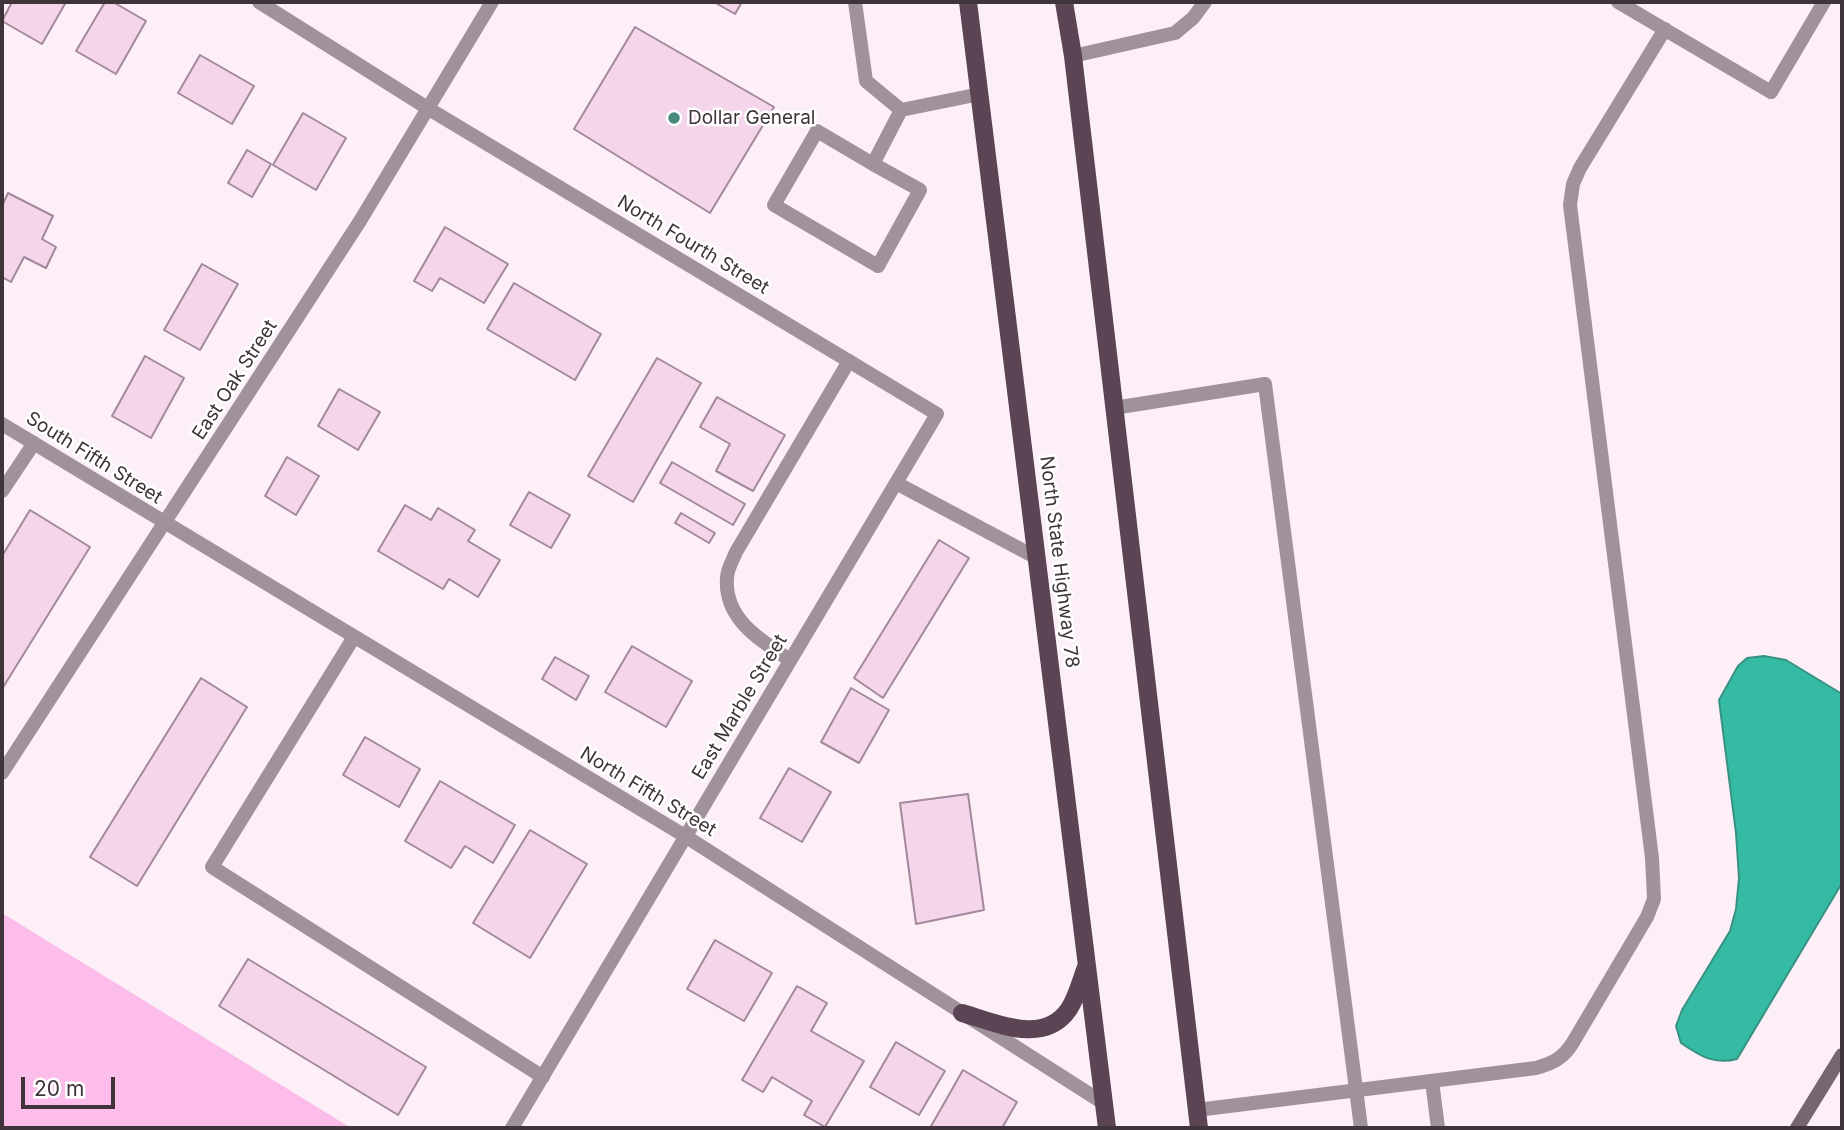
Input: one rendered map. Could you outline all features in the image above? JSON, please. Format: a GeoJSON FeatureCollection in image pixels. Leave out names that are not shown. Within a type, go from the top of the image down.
{"type":"FeatureCollection","features":[{"type":"Feature","properties":{"kind":"main road","name":"North State Highway 78"},"geometry":{"type":"LineString","coordinates":[[968,2],[1107,1128]]}},
{"type":"Feature","properties":{"kind":"main road"},"geometry":{"type":"LineString","coordinates":[[1064,2],[1073,55],[1198,1119]]}},
{"type":"Feature","properties":{"kind":"main road"},"geometry":{"type":"LineString","coordinates":[[962,1013],[1006,1026],[1040,1030],[1051,1026],[1069,1009],[1087,964]]}},
{"type":"Feature","properties":{"kind":"main road"},"geometry":{"type":"LineString","coordinates":[[1797,1128],[1842,1055]]}},
{"type":"Feature","properties":{"kind":"street","name":"North Fourth Street"},"geometry":{"type":"LineString","coordinates":[[259,2],[429,109],[937,414]]}},
{"type":"Feature","properties":{"kind":"street","name":"East Oak Street"},"geometry":{"type":"LineString","coordinates":[[2,774],[7,752],[165,524],[353,233],[492,2]]}},
{"type":"Feature","properties":{"kind":"street"},"geometry":{"type":"LineString","coordinates":[[855,2],[866,81],[901,110]]}},
{"type":"Feature","properties":{"kind":"street"},"geometry":{"type":"LineString","coordinates":[[1073,55],[1175,33],[1193,18],[1205,2]]}},
{"type":"Feature","properties":{"kind":"street"},"geometry":{"type":"LineString","coordinates":[[1618,2],[1771,92],[1825,2]]}},
{"type":"Feature","properties":{"kind":"street"},"geometry":{"type":"LineString","coordinates":[[1198,1119],[1356,1091],[1536,1068],[1563,1058],[1622,962],[1654,900],[1652,858],[1570,205],[1573,184],[1580,168],[1665,29]]}},
{"type":"Feature","properties":{"kind":"street"},"geometry":{"type":"LineString","coordinates":[[901,110],[980,94]]}},
{"type":"Feature","properties":{"kind":"street"},"geometry":{"type":"LineString","coordinates":[[873,164],[901,110]]}},
{"type":"Feature","properties":{"kind":"street"},"geometry":{"type":"LineString","coordinates":[[817,131],[873,164],[920,190],[878,267],[774,205],[817,131]]}},
{"type":"Feature","properties":{"kind":"street"},"geometry":{"type":"LineString","coordinates":[[790,660],[758,639],[738,620],[729,600],[727,576],[736,552],[849,361]]}},
{"type":"Feature","properties":{"kind":"street"},"geometry":{"type":"LineString","coordinates":[[1114,408],[1265,384],[1361,1128]]}},
{"type":"Feature","properties":{"kind":"street","name":"East Marble Street"},"geometry":{"type":"LineString","coordinates":[[512,1128],[937,414]]}},
{"type":"Feature","properties":{"kind":"street","name":"South Fifth Street"},"geometry":{"type":"LineString","coordinates":[[2,424],[165,524]]}},
{"type":"Feature","properties":{"kind":"street"},"geometry":{"type":"LineString","coordinates":[[2,491],[34,443]]}},
{"type":"Feature","properties":{"kind":"street"},"geometry":{"type":"LineString","coordinates":[[896,483],[1037,558]]}},
{"type":"Feature","properties":{"kind":"street","name":"North Fifth Street"},"geometry":{"type":"LineString","coordinates":[[165,524],[685,836],[1105,1104]]}},
{"type":"Feature","properties":{"kind":"street"},"geometry":{"type":"LineString","coordinates":[[354,637],[212,867],[542,1077]]}},
{"type":"Feature","properties":{"kind":"street"},"geometry":{"type":"LineString","coordinates":[[1432,1081],[1438,1128]]}},
{"type":"Feature","properties":{"kind":"shaded area"},"geometry":{"type":"Polygon","coordinates":[[[1764,656],[1786,660],[1842,694],[1842,883],[1737,1059],[1721,1061],[1701,1055],[1681,1043],[1676,1026],[1682,1010],[1730,931],[1736,909],[1739,878],[1736,833],[1719,700],[1738,666],[1747,658],[1764,656]]]}},
{"type":"Feature","properties":{"kind":"shaded area"},"geometry":{"type":"Polygon","coordinates":[[[2,913],[351,1128],[2,1128],[2,913]]]}},
{"type":"Feature","properties":{"kind":"building"},"geometry":{"type":"Polygon","coordinates":[[[12,2],[66,2],[42,44],[2,21],[12,2]]]}},
{"type":"Feature","properties":{"kind":"building"},"geometry":{"type":"Polygon","coordinates":[[[105,2],[113,2],[146,21],[116,74],[76,51],[105,2]]]}},
{"type":"Feature","properties":{"kind":"building"},"geometry":{"type":"Polygon","coordinates":[[[714,2],[742,2],[735,14],[714,2]]]}},
{"type":"Feature","properties":{"kind":"building","name":"Dollar General"},"geometry":{"type":"Polygon","coordinates":[[[635,27],[774,107],[710,213],[574,129],[635,27]]]}},
{"type":"Feature","properties":{"kind":"building"},"geometry":{"type":"Polygon","coordinates":[[[200,55],[254,86],[232,124],[178,93],[200,55]]]}},
{"type":"Feature","properties":{"kind":"building"},"geometry":{"type":"Polygon","coordinates":[[[303,113],[346,138],[316,190],[273,165],[303,113]]]}},
{"type":"Feature","properties":{"kind":"building"},"geometry":{"type":"Polygon","coordinates":[[[247,150],[271,164],[252,197],[228,183],[247,150]]]}},
{"type":"Feature","properties":{"kind":"building"},"geometry":{"type":"Polygon","coordinates":[[[8,193],[53,216],[42,239],[56,247],[46,268],[24,257],[11,282],[2,277],[2,206],[8,193]]]}},
{"type":"Feature","properties":{"kind":"building"},"geometry":{"type":"Polygon","coordinates":[[[445,227],[508,264],[484,303],[440,278],[432,291],[414,281],[445,227]]]}},
{"type":"Feature","properties":{"kind":"building"},"geometry":{"type":"Polygon","coordinates":[[[202,264],[238,284],[200,350],[164,330],[202,264]]]}},
{"type":"Feature","properties":{"kind":"building"},"geometry":{"type":"Polygon","coordinates":[[[514,283],[601,334],[575,380],[487,329],[514,283]]]}},
{"type":"Feature","properties":{"kind":"building"},"geometry":{"type":"Polygon","coordinates":[[[145,356],[184,378],[151,438],[112,416],[145,356]]]}},
{"type":"Feature","properties":{"kind":"building"},"geometry":{"type":"Polygon","coordinates":[[[657,358],[701,383],[633,502],[588,476],[657,358]]]}},
{"type":"Feature","properties":{"kind":"building"},"geometry":{"type":"Polygon","coordinates":[[[339,389],[380,412],[358,450],[318,426],[339,389]]]}},
{"type":"Feature","properties":{"kind":"building"},"geometry":{"type":"Polygon","coordinates":[[[717,397],[785,435],[753,491],[716,471],[730,444],[700,427],[717,397]]]}},
{"type":"Feature","properties":{"kind":"building"},"geometry":{"type":"Polygon","coordinates":[[[287,457],[319,476],[296,515],[265,496],[287,457]]]}},
{"type":"Feature","properties":{"kind":"building"},"geometry":{"type":"Polygon","coordinates":[[[672,462],[745,504],[733,525],[660,483],[672,462]]]}},
{"type":"Feature","properties":{"kind":"building"},"geometry":{"type":"Polygon","coordinates":[[[529,492],[570,515],[551,548],[510,525],[529,492]]]}},
{"type":"Feature","properties":{"kind":"building"},"geometry":{"type":"Polygon","coordinates":[[[405,505],[431,520],[438,508],[475,530],[468,541],[500,560],[478,597],[449,579],[443,589],[378,551],[405,505]]]}},
{"type":"Feature","properties":{"kind":"building"},"geometry":{"type":"Polygon","coordinates":[[[30,510],[90,547],[2,689],[2,556],[30,510]]]}},
{"type":"Feature","properties":{"kind":"building"},"geometry":{"type":"Polygon","coordinates":[[[681,513],[715,533],[709,543],[675,523],[681,513]]]}},
{"type":"Feature","properties":{"kind":"building"},"geometry":{"type":"Polygon","coordinates":[[[939,540],[969,558],[883,698],[854,678],[939,540]]]}},
{"type":"Feature","properties":{"kind":"building"},"geometry":{"type":"Polygon","coordinates":[[[632,646],[692,681],[666,727],[605,692],[632,646]]]}},
{"type":"Feature","properties":{"kind":"building"},"geometry":{"type":"Polygon","coordinates":[[[555,657],[589,676],[576,700],[542,679],[555,657]]]}},
{"type":"Feature","properties":{"kind":"building"},"geometry":{"type":"Polygon","coordinates":[[[201,678],[247,707],[137,886],[90,857],[201,678]]]}},
{"type":"Feature","properties":{"kind":"building"},"geometry":{"type":"Polygon","coordinates":[[[851,688],[889,710],[859,763],[821,742],[851,688]]]}},
{"type":"Feature","properties":{"kind":"building"},"geometry":{"type":"Polygon","coordinates":[[[365,737],[420,769],[399,807],[343,775],[365,737]]]}},
{"type":"Feature","properties":{"kind":"building"},"geometry":{"type":"Polygon","coordinates":[[[789,768],[831,792],[802,842],[760,818],[789,768]]]}},
{"type":"Feature","properties":{"kind":"building"},"geometry":{"type":"Polygon","coordinates":[[[440,781],[515,825],[493,863],[465,846],[451,868],[405,841],[440,781]]]}},
{"type":"Feature","properties":{"kind":"building"},"geometry":{"type":"Polygon","coordinates":[[[968,794],[984,910],[916,924],[900,803],[968,794]]]}},
{"type":"Feature","properties":{"kind":"building"},"geometry":{"type":"Polygon","coordinates":[[[530,830],[587,864],[530,958],[473,923],[530,830]]]}},
{"type":"Feature","properties":{"kind":"building"},"geometry":{"type":"Polygon","coordinates":[[[715,940],[772,973],[744,1021],[687,989],[715,940]]]}},
{"type":"Feature","properties":{"kind":"building"},"geometry":{"type":"Polygon","coordinates":[[[248,959],[426,1067],[398,1115],[219,1006],[248,959]]]}},
{"type":"Feature","properties":{"kind":"building"},"geometry":{"type":"Polygon","coordinates":[[[797,986],[827,1003],[811,1031],[864,1061],[825,1127],[804,1115],[812,1101],[772,1077],[763,1092],[742,1080],[797,986]]]}},
{"type":"Feature","properties":{"kind":"building"},"geometry":{"type":"Polygon","coordinates":[[[896,1042],[945,1071],[919,1115],[870,1087],[896,1042]]]}},
{"type":"Feature","properties":{"kind":"building"},"geometry":{"type":"Polygon","coordinates":[[[963,1070],[1017,1102],[1002,1128],[930,1128],[963,1070]]]}},
{"type":"Feature","properties":{"kind":"place","name":"Dollar General"},"geometry":{"type":"Point","coordinates":[674,118]}}]}
